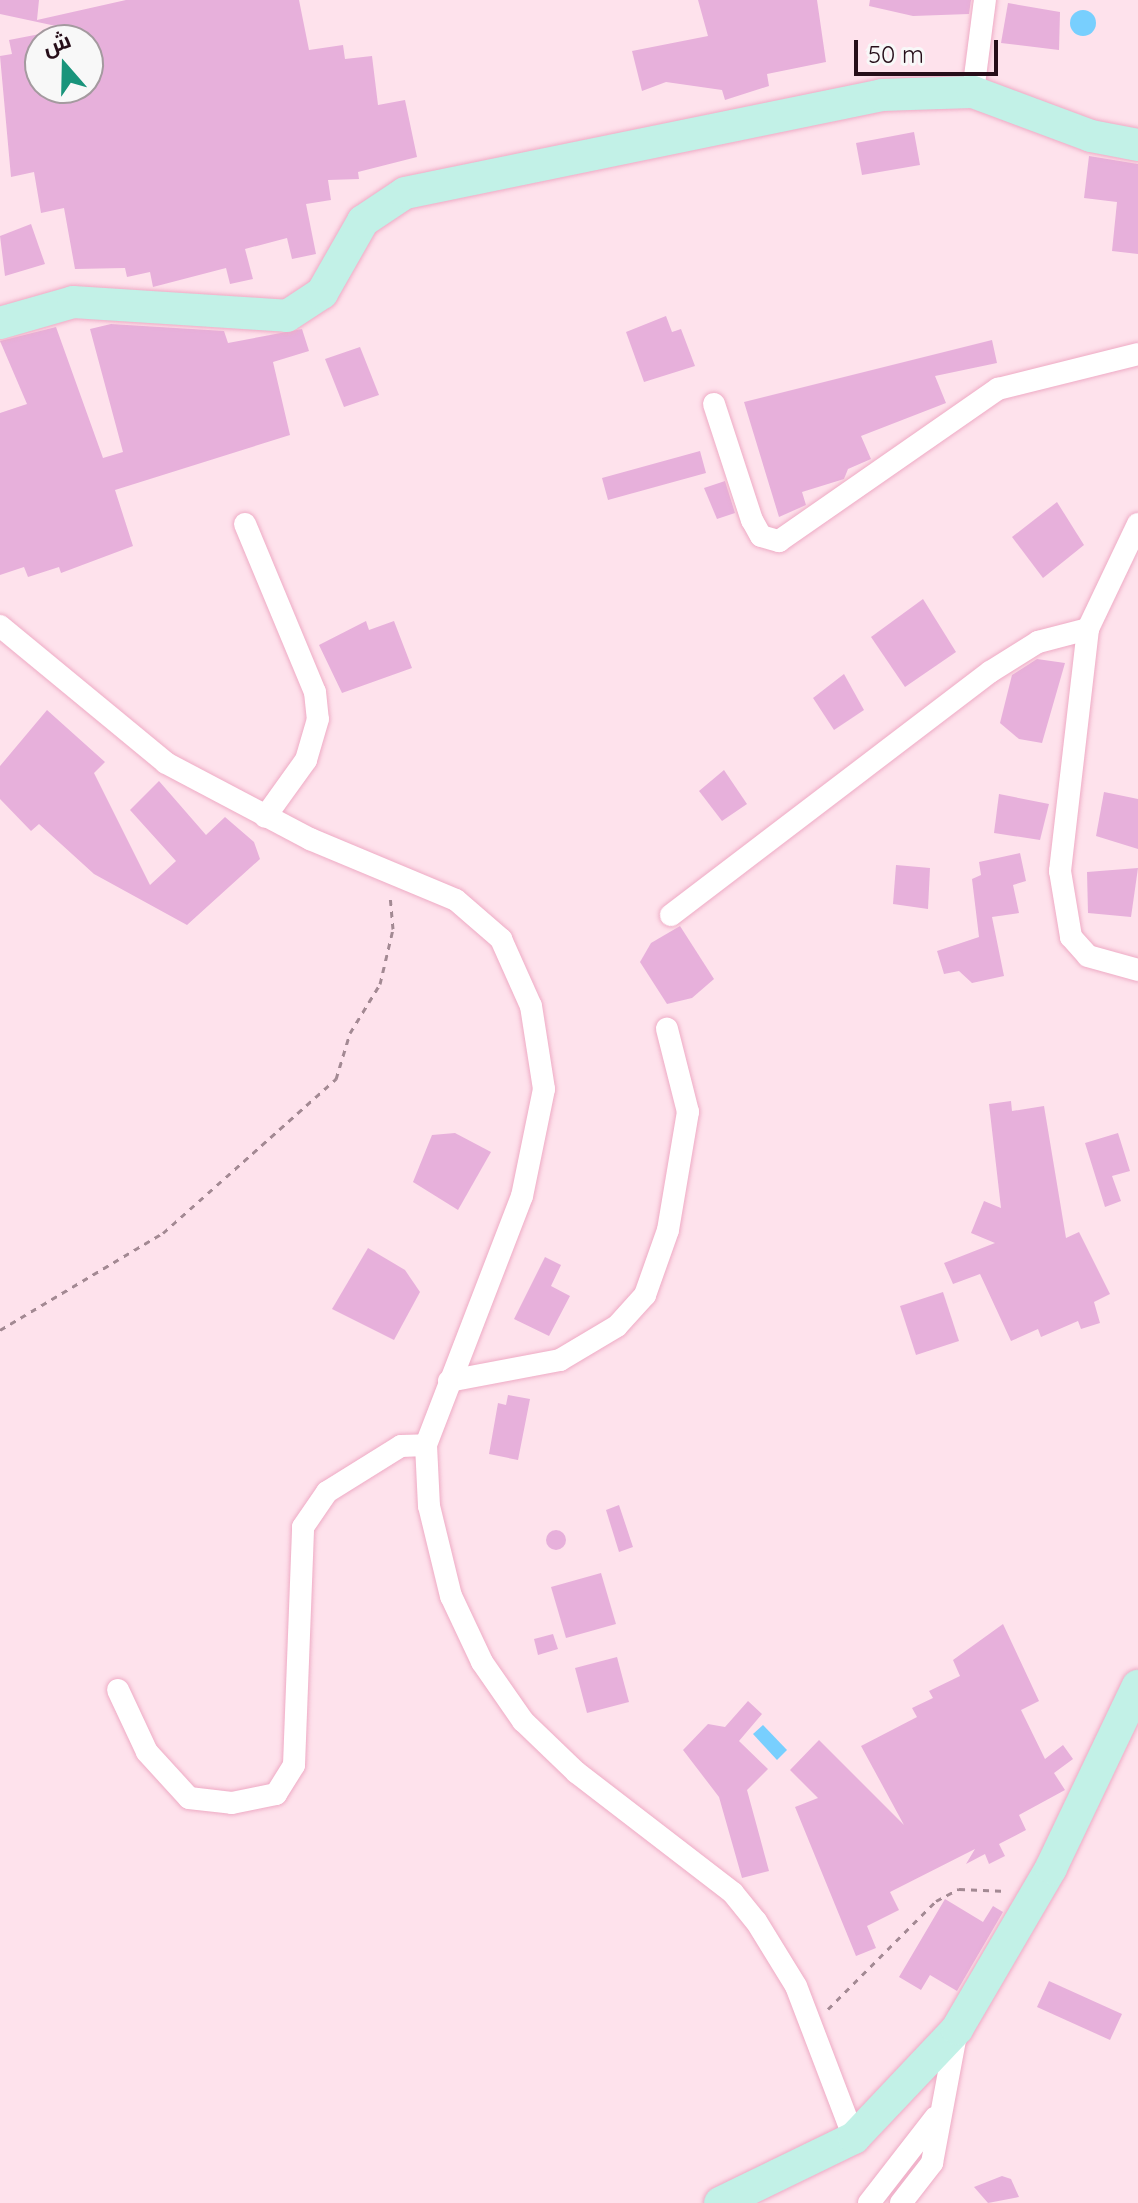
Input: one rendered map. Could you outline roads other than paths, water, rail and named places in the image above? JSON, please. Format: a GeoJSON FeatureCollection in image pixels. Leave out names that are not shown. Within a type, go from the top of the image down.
{"type":"FeatureCollection","features":[{"type":"Feature","properties":{"kind":"street"},"geometry":{"type":"LineString","coordinates":[[973,92],[985,0]]}},
{"type":"Feature","properties":{"kind":"street"},"geometry":{"type":"LineString","coordinates":[[0,323],[73,302],[287,316],[322,293],[363,221],[405,193],[882,95],[973,92],[1091,136],[1138,145]]}},
{"type":"Feature","properties":{"kind":"street"},"geometry":{"type":"LineString","coordinates":[[714,404],[752,520],[761,536],[779,541],[998,389],[1138,354]]}},
{"type":"Feature","properties":{"kind":"street"},"geometry":{"type":"LineString","coordinates":[[245,524],[315,692],[318,719],[306,760],[265,817]]}},
{"type":"Feature","properties":{"kind":"street"},"geometry":{"type":"LineString","coordinates":[[1138,524],[1088,629],[1061,908],[1071,937],[1088,956],[1138,970]]}},
{"type":"Feature","properties":{"kind":"street"},"geometry":{"type":"LineString","coordinates":[[0,626],[166,763],[265,817],[456,900],[501,939],[521,976],[541,1048],[539,1134],[522,1196],[426,1445],[429,1506],[451,1596],[482,1662],[523,1721],[576,1772],[733,1893],[796,1986],[854,2138]]}},
{"type":"Feature","properties":{"kind":"street"},"geometry":{"type":"LineString","coordinates":[[671,915],[990,672],[1038,642],[1088,629]]}},
{"type":"Feature","properties":{"kind":"street"},"geometry":{"type":"LineString","coordinates":[[449,1381],[560,1360],[617,1326],[645,1295],[668,1230],[688,1112],[667,1029]]}},
{"type":"Feature","properties":{"kind":"street"},"geometry":{"type":"LineString","coordinates":[[118,1690],[147,1752],[189,1798],[232,1803],[276,1794],[294,1765],[303,1527],[327,1492],[401,1446],[426,1445]]}},
{"type":"Feature","properties":{"kind":"street"},"geometry":{"type":"LineString","coordinates":[[720,2203],[854,2138],[957,2029],[1032,1902],[1138,1686]]}},
{"type":"Feature","properties":{"kind":"street"},"geometry":{"type":"LineString","coordinates":[[901,2203],[932,2163],[957,2029]]}},
{"type":"Feature","properties":{"kind":"street"},"geometry":{"type":"LineString","coordinates":[[869,2203],[939,2116]]}},
{"type":"Feature","properties":{"kind":"water"},"geometry":{"type":"Polygon","coordinates":[[[1083,10],[1092,14],[1096,23],[1092,32],[1083,36],[1074,32],[1070,23],[1074,14],[1083,10]]]}},
{"type":"Feature","properties":{"kind":"water"},"geometry":{"type":"Polygon","coordinates":[[[763,1725],[787,1750],[777,1760],[753,1734],[763,1725]]]}}]}
